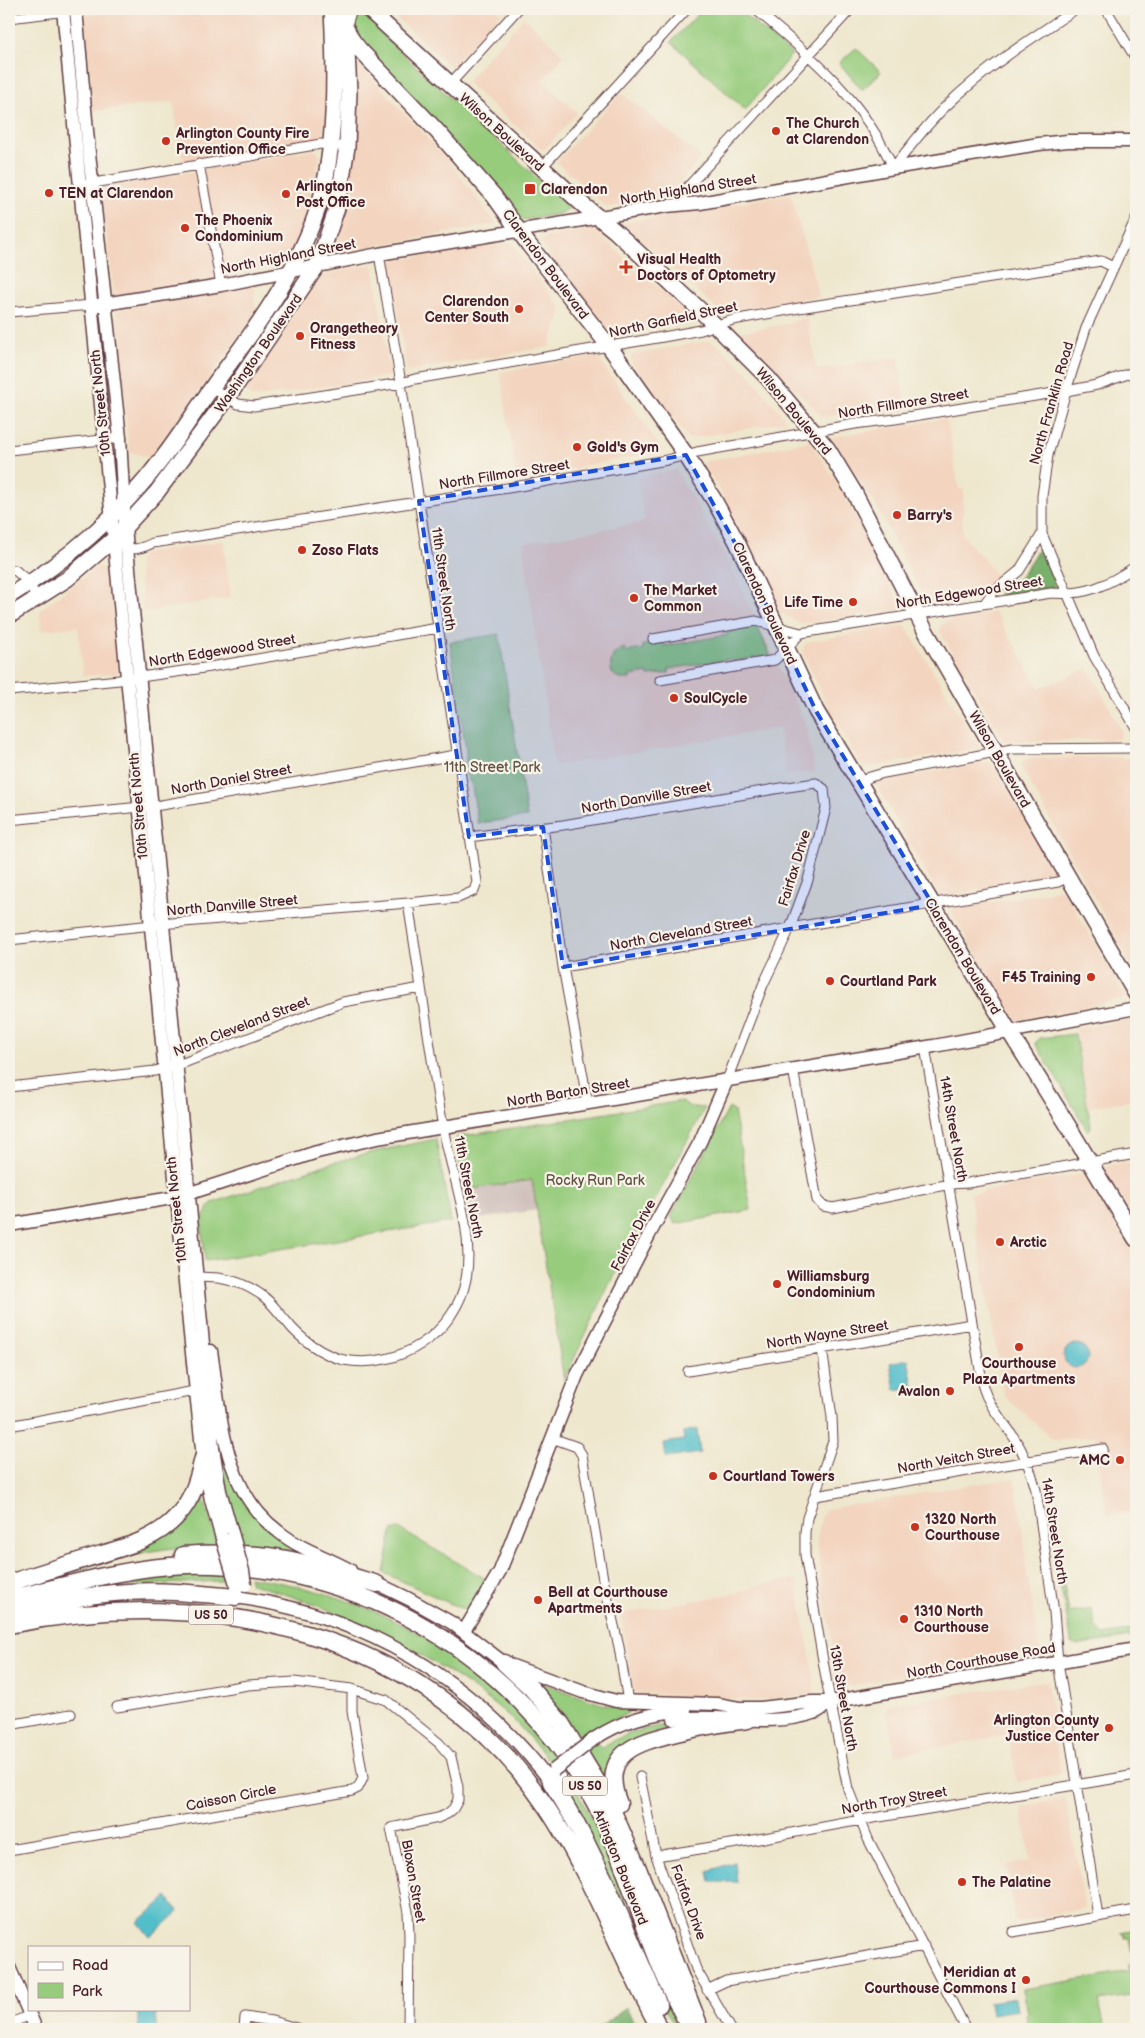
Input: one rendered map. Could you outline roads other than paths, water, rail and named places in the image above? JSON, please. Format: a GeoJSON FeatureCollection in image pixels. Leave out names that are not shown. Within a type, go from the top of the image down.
{"type":"FeatureCollection","features":[{"type":"Feature","properties":{"kind":"highway"},"geometry":{"type":"LineString","coordinates":[[9,1583],[134,1543],[159,1532],[178,1516],[188,1501],[196,1486],[203,1458]]}},
{"type":"Feature","properties":{"kind":"highway"},"geometry":{"type":"LineString","coordinates":[[116,1573],[160,1556],[242,1554],[300,1562],[377,1584]]}},
{"type":"Feature","properties":{"kind":"highway","name":"Arlington Boulevard"},"geometry":{"type":"LineString","coordinates":[[9,1599],[116,1573],[169,1566],[204,1565],[266,1570],[303,1577],[340,1588],[392,1608],[426,1626],[473,1658],[504,1684],[543,1726],[585,1786],[603,1819],[663,1971],[692,2029]]}},
{"type":"Feature","properties":{"kind":"highway"},"geometry":{"type":"LineString","coordinates":[[9,1614],[73,1599],[124,1592],[240,1591]]}},
{"type":"Feature","properties":{"kind":"highway","name":"US 50"},"geometry":{"type":"LineString","coordinates":[[9,1625],[55,1617],[112,1612],[168,1611],[225,1616],[279,1626],[332,1641],[367,1656],[415,1682],[445,1702],[487,1739],[512,1764],[546,1808],[574,1856],[660,2029]]}},
{"type":"Feature","properties":{"kind":"highway"},"geometry":{"type":"LineString","coordinates":[[504,1663],[532,1689],[561,1723],[607,1798],[637,1866],[700,2029]]}},
{"type":"Feature","properties":{"kind":"highway"},"geometry":{"type":"LineString","coordinates":[[637,1866],[628,1828],[613,1785],[614,1771],[624,1754],[636,1744],[647,1740],[752,1714]]}},
{"type":"Feature","properties":{"kind":"highway"},"geometry":{"type":"LineString","coordinates":[[552,1776],[591,1850],[669,2029]]}},
{"type":"Feature","properties":{"kind":"main road","name":"10th Street North"},"geometry":{"type":"LineString","coordinates":[[70,9],[86,184],[92,305],[104,441],[114,539],[135,678]]}},
{"type":"Feature","properties":{"kind":"main road","name":"Washington Boulevard"},"geometry":{"type":"LineString","coordinates":[[9,596],[30,583],[86,539],[123,504],[159,464],[265,314],[292,271],[318,207],[330,145],[334,91],[332,9]]}},
{"type":"Feature","properties":{"kind":"main road","name":"Clarendon Boulevard"},"geometry":{"type":"LineString","coordinates":[[336,9],[365,56],[436,130],[494,196],[518,231],[609,346],[686,455],[737,542],[816,710],[1008,1032],[1136,1239]]}},
{"type":"Feature","properties":{"kind":"main road","name":"Washington Boulevard"},"geometry":{"type":"LineString","coordinates":[[9,616],[67,579],[114,539],[125,527],[174,471],[228,397],[317,266],[337,208],[347,147],[350,92],[345,9]]}},
{"type":"Feature","properties":{"kind":"main road","name":"Wilson Boulevard"},"geometry":{"type":"LineString","coordinates":[[368,9],[716,326],[768,378],[814,431],[855,494],[916,615],[1136,994]]}},
{"type":"Feature","properties":{"kind":"main road","name":"North Highland Street"},"geometry":{"type":"LineString","coordinates":[[92,305],[221,285],[379,254],[700,203],[1038,144],[1068,141],[1136,141]]}},
{"type":"Feature","properties":{"kind":"main road","name":"10th Street North"},"geometry":{"type":"LineString","coordinates":[[86,184],[106,304],[120,438],[123,504],[129,549],[135,678],[184,1195],[198,1281],[203,1458],[209,1493],[227,1535]]}},
{"type":"Feature","properties":{"kind":"main road","name":"North Barton Street"},"geometry":{"type":"LineString","coordinates":[[9,1225],[184,1195],[349,1144],[443,1126],[588,1104],[925,1047],[1136,1008]]}},
{"type":"Feature","properties":{"kind":"main road","name":"Fairfax Drive"},"geometry":{"type":"LineString","coordinates":[[464,1631],[500,1571],[577,1375],[700,1142],[727,1080]]}},
{"type":"Feature","properties":{"kind":"main road","name":"10th Street North"},"geometry":{"type":"LineString","coordinates":[[184,1195],[185,1274],[201,1390],[227,1535],[240,1591]]}},
{"type":"Feature","properties":{"kind":"main road"},"geometry":{"type":"LineString","coordinates":[[198,1281],[227,1450],[234,1473],[246,1495],[264,1519],[290,1540],[424,1607],[464,1631],[504,1663],[598,1697],[628,1702],[717,1704],[752,1714]]}},
{"type":"Feature","properties":{"kind":"main road"},"geometry":{"type":"LineString","coordinates":[[240,1591],[312,1613],[358,1630],[405,1653],[445,1678],[484,1709],[552,1776]]}},
{"type":"Feature","properties":{"kind":"main road","name":"North Courthouse Road"},"geometry":{"type":"LineString","coordinates":[[552,1776],[616,1725],[648,1715],[688,1710],[786,1718],[815,1712],[830,1702],[1136,1649]]}},
{"type":"Feature","properties":{"kind":"main road"},"geometry":{"type":"LineString","coordinates":[[9,1967],[36,2029]]}},
{"type":"Feature","properties":{"kind":"street"},"geometry":{"type":"LineString","coordinates":[[9,18],[70,9],[84,9]]}},
{"type":"Feature","properties":{"kind":"street"},"geometry":{"type":"LineString","coordinates":[[346,28],[352,9]]}},
{"type":"Feature","properties":{"kind":"street"},"geometry":{"type":"LineString","coordinates":[[450,84],[518,9]]}},
{"type":"Feature","properties":{"kind":"street"},"geometry":{"type":"LineString","coordinates":[[542,167],[687,9]]}},
{"type":"Feature","properties":{"kind":"street"},"geometry":{"type":"LineString","coordinates":[[755,9],[809,54],[836,80],[869,123],[885,149],[893,168],[943,108],[981,74],[1076,9]]}},
{"type":"Feature","properties":{"kind":"street"},"geometry":{"type":"LineString","coordinates":[[680,205],[684,191],[851,9]]}},
{"type":"Feature","properties":{"kind":"street"},"geometry":{"type":"LineString","coordinates":[[1106,9],[1136,59]]}},
{"type":"Feature","properties":{"kind":"street"},"geometry":{"type":"LineString","coordinates":[[86,184],[321,144],[347,147]]}},
{"type":"Feature","properties":{"kind":"street"},"geometry":{"type":"LineString","coordinates":[[199,164],[221,285]]}},
{"type":"Feature","properties":{"kind":"street","name":"North Franklin Road"},"geometry":{"type":"LineString","coordinates":[[1125,707],[1109,684],[1094,656],[1042,534],[1042,496],[1048,454],[1086,328],[1136,218]]}},
{"type":"Feature","properties":{"kind":"street","name":"11th Street North"},"geometry":{"type":"LineString","coordinates":[[379,254],[401,383],[456,755],[477,882],[474,891],[458,898]]}},
{"type":"Feature","properties":{"kind":"street","name":"North Garfield Street"},"geometry":{"type":"LineString","coordinates":[[212,388],[238,404],[254,406],[401,383],[415,379],[701,330],[733,320],[799,308],[1101,260],[1113,267]]}},
{"type":"Feature","properties":{"kind":"street","name":"North Highland Street"},"geometry":{"type":"LineString","coordinates":[[9,312],[92,305]]}},
{"type":"Feature","properties":{"kind":"street","name":"North Fillmore Street"},"geometry":{"type":"LineString","coordinates":[[129,549],[139,550],[153,543],[194,538],[658,462],[814,431],[1066,391],[1097,385],[1136,371]]}},
{"type":"Feature","properties":{"kind":"street"},"geometry":{"type":"LineString","coordinates":[[9,450],[120,438]]}},
{"type":"Feature","properties":{"kind":"street"},"geometry":{"type":"LineString","coordinates":[[985,603],[993,592],[1018,571],[1042,534]]}},
{"type":"Feature","properties":{"kind":"street"},"geometry":{"type":"LineString","coordinates":[[114,539],[129,549]]}},
{"type":"Feature","properties":{"kind":"street","name":"North Edgewood Street"},"geometry":{"type":"LineString","coordinates":[[653,639],[756,621],[801,633],[1051,593],[1087,592],[1123,575],[1136,566]]}},
{"type":"Feature","properties":{"kind":"street"},"geometry":{"type":"LineString","coordinates":[[9,571],[15,570],[30,583],[36,599]]}},
{"type":"Feature","properties":{"kind":"street","name":"North Edgewood Street"},"geometry":{"type":"LineString","coordinates":[[9,691],[135,678],[204,668],[438,628]]}},
{"type":"Feature","properties":{"kind":"street"},"geometry":{"type":"LineString","coordinates":[[660,680],[775,660],[801,633]]}},
{"type":"Feature","properties":{"kind":"street"},"geometry":{"type":"LineString","coordinates":[[1125,707],[1136,710]]}},
{"type":"Feature","properties":{"kind":"street"},"geometry":{"type":"LineString","coordinates":[[1125,707],[1136,728]]}},
{"type":"Feature","properties":{"kind":"street"},"geometry":{"type":"LineString","coordinates":[[859,783],[870,777],[1012,750],[1136,748]]}},
{"type":"Feature","properties":{"kind":"street","name":"North Daniel Street"},"geometry":{"type":"LineString","coordinates":[[9,820],[147,807],[456,755]]}},
{"type":"Feature","properties":{"kind":"street","name":"North Danville Street"},"geometry":{"type":"LineString","coordinates":[[469,837],[816,783],[824,789]]}},
{"type":"Feature","properties":{"kind":"street","name":"Fairfax Drive"},"geometry":{"type":"LineString","coordinates":[[727,1080],[763,985],[790,928],[808,880],[826,808],[824,789]]}},
{"type":"Feature","properties":{"kind":"street"},"geometry":{"type":"LineString","coordinates":[[543,827],[564,968],[588,1104]]}},
{"type":"Feature","properties":{"kind":"street","name":"North Cleveland Street"},"geometry":{"type":"LineString","coordinates":[[564,968],[933,905],[1058,882],[1068,876]]}},
{"type":"Feature","properties":{"kind":"street","name":"North Danville Street"},"geometry":{"type":"LineString","coordinates":[[9,940],[458,898]]}},
{"type":"Feature","properties":{"kind":"street","name":"11th Street North"},"geometry":{"type":"LineString","coordinates":[[185,1274],[198,1281],[228,1280],[241,1283],[256,1291],[271,1303],[298,1336],[333,1356],[345,1360],[366,1362],[396,1356],[417,1347],[435,1335],[452,1314],[461,1298],[466,1277],[467,1251],[464,1225],[443,1126],[408,903]]}},
{"type":"Feature","properties":{"kind":"street","name":"North Cleveland Street"},"geometry":{"type":"LineString","coordinates":[[9,1087],[172,1067],[343,1002],[421,988]]}},
{"type":"Feature","properties":{"kind":"street","name":"14th Street North"},"geometry":{"type":"LineString","coordinates":[[925,1047],[986,1397],[994,1412],[1012,1434],[1026,1460],[1036,1490],[1054,1612],[1058,1662],[1098,1916]]}},
{"type":"Feature","properties":{"kind":"street"},"geometry":{"type":"LineString","coordinates":[[793,1069],[817,1200],[823,1206],[833,1208],[950,1184],[968,1184],[1136,1154]]}},
{"type":"Feature","properties":{"kind":"street","name":"North Wayne Street"},"geometry":{"type":"LineString","coordinates":[[688,1371],[972,1324]]}},
{"type":"Feature","properties":{"kind":"street","name":"13th Street North"},"geometry":{"type":"LineString","coordinates":[[822,1349],[832,1417],[833,1441],[806,1525],[805,1555],[845,1779],[868,1838],[966,2029]]}},
{"type":"Feature","properties":{"kind":"street"},"geometry":{"type":"LineString","coordinates":[[9,1426],[201,1390]]}},
{"type":"Feature","properties":{"kind":"street"},"geometry":{"type":"LineString","coordinates":[[552,1438],[578,1448],[582,1455],[602,1579],[619,1647],[628,1702]]}},
{"type":"Feature","properties":{"kind":"street","name":"North Veitch Street"},"geometry":{"type":"LineString","coordinates":[[815,1496],[1026,1460],[1103,1449]]}},
{"type":"Feature","properties":{"kind":"street","name":"Bloxon Street"},"geometry":{"type":"LineString","coordinates":[[117,1707],[248,1685],[294,1682],[352,1689],[386,1700],[439,1743],[451,1757],[458,1787],[458,1800],[453,1809],[438,1818],[391,1828],[408,1912],[408,2029]]}},
{"type":"Feature","properties":{"kind":"street","name":"Caisson Circle"},"geometry":{"type":"LineString","coordinates":[[9,1850],[352,1791],[358,1788],[363,1778],[352,1712],[352,1689]]}},
{"type":"Feature","properties":{"kind":"street"},"geometry":{"type":"LineString","coordinates":[[9,1724],[71,1714]]}},
{"type":"Feature","properties":{"kind":"street","name":"North Troy Street"},"geometry":{"type":"LineString","coordinates":[[656,1856],[1076,1783],[1091,1783],[1136,1775]]}},
{"type":"Feature","properties":{"kind":"street","name":"Fairfax Drive"},"geometry":{"type":"LineString","coordinates":[[640,1777],[656,1856],[697,1972],[731,2029]]}},
{"type":"Feature","properties":{"kind":"street"},"geometry":{"type":"LineString","coordinates":[[1013,1932],[1136,1910]]}},
{"type":"Feature","properties":{"kind":"street"},"geometry":{"type":"LineString","coordinates":[[707,1990],[726,1981],[924,1946]]}},
{"type":"Feature","properties":{"kind":"street"},"geometry":{"type":"LineString","coordinates":[[9,2024],[30,2015]]}},
{"type":"Feature","properties":{"kind":"street"},"geometry":{"type":"LineString","coordinates":[[244,2029],[245,2017],[272,2021],[300,2029]]}},
{"type":"Feature","properties":{"kind":"water"},"geometry":{"type":"Polygon","coordinates":[[[1076,1344],[1081,1345],[1087,1351],[1087,1361],[1081,1367],[1076,1368],[1071,1367],[1065,1361],[1064,1356],[1065,1351],[1071,1345],[1076,1344]]]}},
{"type":"Feature","properties":{"kind":"water"},"geometry":{"type":"Polygon","coordinates":[[[908,1359],[913,1387],[895,1390],[890,1363],[908,1359]]]}},
{"type":"Feature","properties":{"kind":"water"},"geometry":{"type":"Polygon","coordinates":[[[697,1429],[700,1453],[666,1458],[664,1443],[684,1440],[683,1432],[697,1429]]]}},
{"type":"Feature","properties":{"kind":"water"},"geometry":{"type":"Polygon","coordinates":[[[735,1862],[737,1882],[710,1882],[708,1871],[735,1862]]]}},
{"type":"Feature","properties":{"kind":"water"},"geometry":{"type":"Polygon","coordinates":[[[167,1897],[179,1912],[150,1937],[138,1922],[167,1897]]]}},
{"type":"Feature","properties":{"kind":"water"},"geometry":{"type":"Polygon","coordinates":[[[1016,1998],[1018,2010],[991,2014],[989,2002],[1016,1998]]]}},
{"type":"Feature","properties":{"kind":"water"},"geometry":{"type":"Polygon","coordinates":[[[138,2010],[156,2010],[156,2029],[138,2029],[138,2010]]]}},
{"type":"Feature","properties":{"kind":"place","name":"The Church at Clarendon"},"geometry":{"type":"Point","coordinates":[776,131]}},
{"type":"Feature","properties":{"kind":"place","name":"Arlington County Fire Prevention Office"},"geometry":{"type":"Point","coordinates":[166,141]}},
{"type":"Feature","properties":{"kind":"place","name":"Clarendon"},"geometry":{"type":"Point","coordinates":[530,189]}},
{"type":"Feature","properties":{"kind":"place","name":"TEN at Clarendon"},"geometry":{"type":"Point","coordinates":[49,193]}},
{"type":"Feature","properties":{"kind":"place","name":"Arlington Post Office"},"geometry":{"type":"Point","coordinates":[286,194]}},
{"type":"Feature","properties":{"kind":"place","name":"The Phoenix Condominium"},"geometry":{"type":"Point","coordinates":[185,228]}},
{"type":"Feature","properties":{"kind":"place","name":"Visual Health Doctors of Optometry"},"geometry":{"type":"Point","coordinates":[626,267]}},
{"type":"Feature","properties":{"kind":"place","name":"Clarendon Center South"},"geometry":{"type":"Point","coordinates":[519,309]}},
{"type":"Feature","properties":{"kind":"place","name":"Orangetheory Fitness"},"geometry":{"type":"Point","coordinates":[300,336]}},
{"type":"Feature","properties":{"kind":"place","name":"Gold's Gym"},"geometry":{"type":"Point","coordinates":[577,447]}},
{"type":"Feature","properties":{"kind":"place","name":"Barry's"},"geometry":{"type":"Point","coordinates":[897,515]}},
{"type":"Feature","properties":{"kind":"place","name":"Zoso Flats"},"geometry":{"type":"Point","coordinates":[302,550]}},
{"type":"Feature","properties":{"kind":"place","name":"The Market Common"},"geometry":{"type":"Point","coordinates":[634,598]}},
{"type":"Feature","properties":{"kind":"place","name":"Life Time"},"geometry":{"type":"Point","coordinates":[853,602]}},
{"type":"Feature","properties":{"kind":"place","name":"SoulCycle"},"geometry":{"type":"Point","coordinates":[674,698]}},
{"type":"Feature","properties":{"kind":"place","name":"F45 Training"},"geometry":{"type":"Point","coordinates":[1091,977]}},
{"type":"Feature","properties":{"kind":"place","name":"Courtland Park"},"geometry":{"type":"Point","coordinates":[830,981]}},
{"type":"Feature","properties":{"kind":"place","name":"Arctic"},"geometry":{"type":"Point","coordinates":[1000,1242]}},
{"type":"Feature","properties":{"kind":"place","name":"Williamsburg Condominium"},"geometry":{"type":"Point","coordinates":[777,1284]}},
{"type":"Feature","properties":{"kind":"place","name":"Courthouse Plaza Apartments"},"geometry":{"type":"Point","coordinates":[1019,1347]}},
{"type":"Feature","properties":{"kind":"place","name":"Avalon"},"geometry":{"type":"Point","coordinates":[950,1391]}},
{"type":"Feature","properties":{"kind":"place","name":"AMC"},"geometry":{"type":"Point","coordinates":[1120,1460]}},
{"type":"Feature","properties":{"kind":"place","name":"Courtland Towers"},"geometry":{"type":"Point","coordinates":[713,1476]}},
{"type":"Feature","properties":{"kind":"place","name":"1320 North Courthouse"},"geometry":{"type":"Point","coordinates":[915,1527]}},
{"type":"Feature","properties":{"kind":"place","name":"Bell at Courthouse Apartments"},"geometry":{"type":"Point","coordinates":[538,1600]}},
{"type":"Feature","properties":{"kind":"place","name":"1310 North Courthouse"},"geometry":{"type":"Point","coordinates":[904,1619]}},
{"type":"Feature","properties":{"kind":"place","name":"Arlington County Justice Center"},"geometry":{"type":"Point","coordinates":[1109,1728]}},
{"type":"Feature","properties":{"kind":"place","name":"The Palatine"},"geometry":{"type":"Point","coordinates":[962,1882]}},
{"type":"Feature","properties":{"kind":"place","name":"Meridian at Courthouse Commons I"},"geometry":{"type":"Point","coordinates":[1026,1980]}},
{"type":"Feature","properties":{"kind":"park label","name":"11th Street Park"},"geometry":{"type":"Point","coordinates":[492,767]}},
{"type":"Feature","properties":{"kind":"park label","name":"Rocky Run Park"},"geometry":{"type":"Point","coordinates":[595,1180]}}]}
